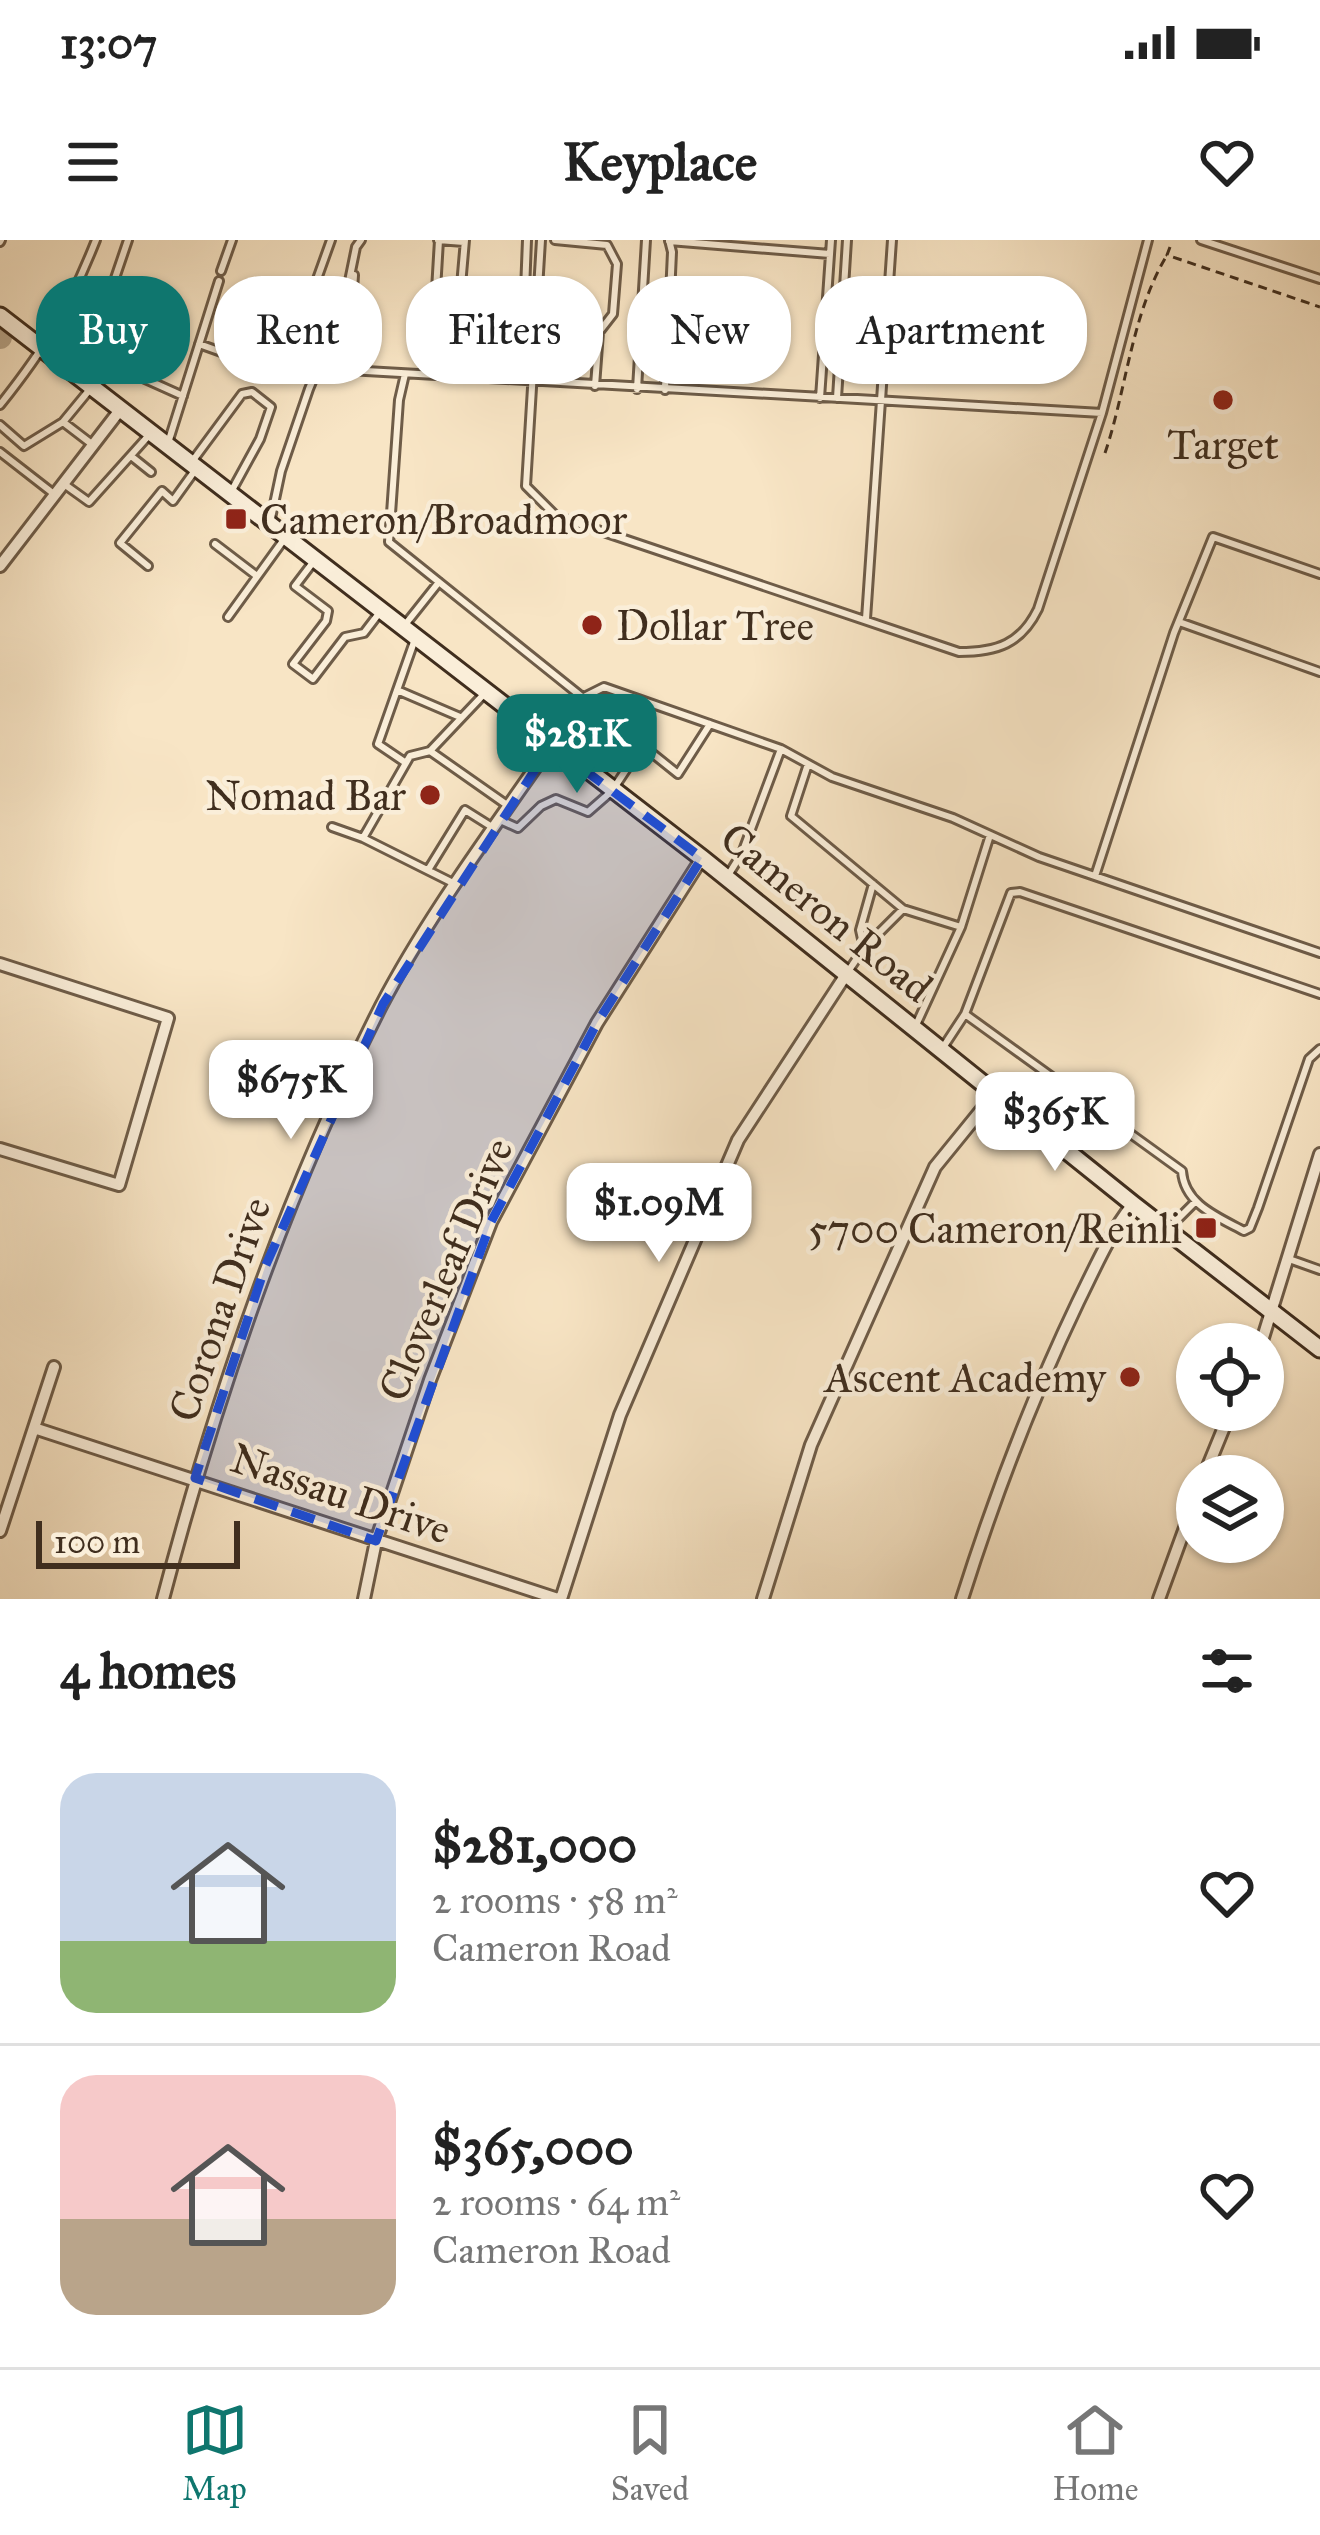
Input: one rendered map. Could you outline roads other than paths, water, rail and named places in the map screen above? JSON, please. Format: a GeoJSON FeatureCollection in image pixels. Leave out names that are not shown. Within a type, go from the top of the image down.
{"type":"FeatureCollection","features":[{"type":"Feature","properties":{"kind":"main road","name":"Cameron Road"},"geometry":{"type":"LineString","coordinates":[[0,316],[36,344]]}},
{"type":"Feature","properties":{"kind":"main road","name":"Cameron Road"},"geometry":{"type":"LineString","coordinates":[[86,384],[727,878],[1133,1204],[1318,1344]]}},
{"type":"Feature","properties":{"kind":"street"},"geometry":{"type":"LineString","coordinates":[[0,566],[120,410]]}},
{"type":"Feature","properties":{"kind":"street","name":"Corona Drive"},"geometry":{"type":"LineString","coordinates":[[164,1599],[195,1478],[265,1267],[311,1153],[382,1004],[455,884],[550,745]]}},
{"type":"Feature","properties":{"kind":"street","name":"Cloverleaf Drive"},"geometry":{"type":"LineString","coordinates":[[364,1599],[376,1541],[430,1380],[491,1222],[597,1023],[701,858]]}},
{"type":"Feature","properties":{"kind":"street"},"geometry":{"type":"LineString","coordinates":[[0,964],[168,1018],[118,1185],[0,1149]]}},
{"type":"Feature","properties":{"kind":"street"},"geometry":{"type":"LineString","coordinates":[[560,1599],[620,1414],[738,1140],[847,973]]}},
{"type":"Feature","properties":{"kind":"street"},"geometry":{"type":"LineString","coordinates":[[764,1599],[811,1445],[935,1167],[996,1092]]}},
{"type":"Feature","properties":{"kind":"street"},"geometry":{"type":"LineString","coordinates":[[1266,1323],[1316,1182],[1320,1154]]}},
{"type":"Feature","properties":{"kind":"street"},"geometry":{"type":"LineString","coordinates":[[962,1599],[987,1520],[1055,1351],[1114,1230],[1133,1204]]}},
{"type":"Feature","properties":{"kind":"street"},"geometry":{"type":"LineString","coordinates":[[0,1531],[54,1367]]}},
{"type":"Feature","properties":{"kind":"street","name":"Nassau Drive"},"geometry":{"type":"LineString","coordinates":[[34,1428],[560,1599]]}},
{"type":"Feature","properties":{"kind":"street"},"geometry":{"type":"LineString","coordinates":[[1159,1599],[1176,1553]]}},
{"type":"Feature","properties":{"kind":"lane"},"geometry":{"type":"LineString","coordinates":[[81,276],[96,240]]}},
{"type":"Feature","properties":{"kind":"lane"},"geometry":{"type":"LineString","coordinates":[[116,276],[128,240]]}},
{"type":"Feature","properties":{"kind":"lane"},"geometry":{"type":"LineString","coordinates":[[221,271],[232,240]]}},
{"type":"Feature","properties":{"kind":"lane"},"geometry":{"type":"LineString","coordinates":[[199,344],[284,374],[331,240]]}},
{"type":"Feature","properties":{"kind":"lane"},"geometry":{"type":"LineString","coordinates":[[437,276],[439,240],[465,241],[462,276]]}},
{"type":"Feature","properties":{"kind":"lane"},"geometry":{"type":"LineString","coordinates":[[526,276],[527,240]]}},
{"type":"Feature","properties":{"kind":"lane"},"geometry":{"type":"LineString","coordinates":[[538,276],[541,240]]}},
{"type":"Feature","properties":{"kind":"lane"},"geometry":{"type":"LineString","coordinates":[[555,240],[607,245],[617,263],[613,314],[599,332],[595,386]]}},
{"type":"Feature","properties":{"kind":"lane"},"geometry":{"type":"LineString","coordinates":[[637,389],[646,240]]}},
{"type":"Feature","properties":{"kind":"lane"},"geometry":{"type":"LineString","coordinates":[[669,276],[669,240],[830,254]]}},
{"type":"Feature","properties":{"kind":"lane"},"geometry":{"type":"LineString","coordinates":[[820,399],[831,240]]}},
{"type":"Feature","properties":{"kind":"lane"},"geometry":{"type":"LineString","coordinates":[[837,400],[847,240]]}},
{"type":"Feature","properties":{"kind":"lane"},"geometry":{"type":"LineString","coordinates":[[866,619],[892,240]]}},
{"type":"Feature","properties":{"kind":"lane"},"geometry":{"type":"LineString","coordinates":[[531,384],[526,486],[556,516],[959,652],[985,652],[1026,633],[1038,609],[1102,413],[1148,240]]}},
{"type":"Feature","properties":{"kind":"lane"},"geometry":{"type":"LineString","coordinates":[[1201,240],[1320,279]]}},
{"type":"Feature","properties":{"kind":"lane"},"geometry":{"type":"LineString","coordinates":[[352,276],[359,243]]}},
{"type":"Feature","properties":{"kind":"lane"},"geometry":{"type":"LineString","coordinates":[[356,276],[359,243]]}},
{"type":"Feature","properties":{"kind":"lane"},"geometry":{"type":"LineString","coordinates":[[167,447],[214,297]]}},
{"type":"Feature","properties":{"kind":"lane"},"geometry":{"type":"LineString","coordinates":[[0,405],[36,359]]}},
{"type":"Feature","properties":{"kind":"lane"},"geometry":{"type":"LineString","coordinates":[[382,372],[406,374],[399,400],[389,542],[678,774],[710,724]]}},
{"type":"Feature","properties":{"kind":"lane"},"geometry":{"type":"LineString","coordinates":[[156,384],[183,396]]}},
{"type":"Feature","properties":{"kind":"lane"},"geometry":{"type":"LineString","coordinates":[[270,526],[281,470],[310,384]]}},
{"type":"Feature","properties":{"kind":"lane"},"geometry":{"type":"LineString","coordinates":[[552,384],[1102,413]]}},
{"type":"Feature","properties":{"kind":"lane"},"geometry":{"type":"LineString","coordinates":[[665,384],[665,390]]}},
{"type":"Feature","properties":{"kind":"lane"},"geometry":{"type":"LineString","coordinates":[[0,425],[24,446],[63,422],[91,388]]}},
{"type":"Feature","properties":{"kind":"lane"},"geometry":{"type":"LineString","coordinates":[[148,566],[120,543],[163,491],[173,501],[242,394],[252,392],[271,407],[230,496]]}},
{"type":"Feature","properties":{"kind":"lane"},"geometry":{"type":"LineString","coordinates":[[63,422],[93,445]]}},
{"type":"Feature","properties":{"kind":"lane"},"geometry":{"type":"LineString","coordinates":[[0,452],[88,502],[150,434]]}},
{"type":"Feature","properties":{"kind":"lane"},"geometry":{"type":"LineString","coordinates":[[131,456],[151,472]]}},
{"type":"Feature","properties":{"kind":"lane"},"geometry":{"type":"LineString","coordinates":[[1095,876],[1174,633],[1213,537],[1320,574]]}},
{"type":"Feature","properties":{"kind":"lane"},"geometry":{"type":"LineString","coordinates":[[228,617],[285,538]]}},
{"type":"Feature","properties":{"kind":"lane"},"geometry":{"type":"LineString","coordinates":[[215,544],[257,576]]}},
{"type":"Feature","properties":{"kind":"lane"},"geometry":{"type":"LineString","coordinates":[[314,561],[296,586],[328,611],[293,664],[313,679],[345,637],[364,633],[380,612]]}},
{"type":"Feature","properties":{"kind":"lane"},"geometry":{"type":"LineString","coordinates":[[406,763],[378,744],[397,690],[408,634],[439,582]]}},
{"type":"Feature","properties":{"kind":"lane"},"geometry":{"type":"LineString","coordinates":[[1181,623],[1320,672]]}},
{"type":"Feature","properties":{"kind":"lane"},"geometry":{"type":"LineString","coordinates":[[584,697],[604,687],[782,749],[832,777],[953,818],[1095,876],[1320,953]]}},
{"type":"Feature","properties":{"kind":"lane"},"geometry":{"type":"LineString","coordinates":[[397,690],[461,718]]}},
{"type":"Feature","properties":{"kind":"lane"},"geometry":{"type":"LineString","coordinates":[[363,838],[410,756],[430,751],[485,693]]}},
{"type":"Feature","properties":{"kind":"lane"},"geometry":{"type":"LineString","coordinates":[[428,870],[465,810],[518,828],[556,799],[588,812],[612,791],[643,744]]}},
{"type":"Feature","properties":{"kind":"lane"},"geometry":{"type":"LineString","coordinates":[[727,878],[742,853],[782,749]]}},
{"type":"Feature","properties":{"kind":"lane"},"geometry":{"type":"LineString","coordinates":[[430,751],[507,805]]}},
{"type":"Feature","properties":{"kind":"lane"},"geometry":{"type":"LineString","coordinates":[[808,764],[791,816],[903,909],[961,927]]}},
{"type":"Feature","properties":{"kind":"lane"},"geometry":{"type":"LineString","coordinates":[[332,827],[455,884]]}},
{"type":"Feature","properties":{"kind":"lane"},"geometry":{"type":"LineString","coordinates":[[915,1028],[961,927],[990,835]]}},
{"type":"Feature","properties":{"kind":"lane"},"geometry":{"type":"LineString","coordinates":[[864,948],[860,930],[873,884]]}},
{"type":"Feature","properties":{"kind":"lane"},"geometry":{"type":"LineString","coordinates":[[942,1049],[965,1014],[1011,893],[1020,892],[1320,994]]}},
{"type":"Feature","properties":{"kind":"lane"},"geometry":{"type":"LineString","coordinates":[[847,973],[864,948],[903,909]]}},
{"type":"Feature","properties":{"kind":"lane"},"geometry":{"type":"LineString","coordinates":[[965,1014],[1181,1171],[1186,1191],[1195,1202],[1244,1231],[1250,1228],[1309,1059],[1320,1049]]}},
{"type":"Feature","properties":{"kind":"lane"},"geometry":{"type":"LineString","coordinates":[[1166,1230],[1195,1202]]}},
{"type":"Feature","properties":{"kind":"lane"},"geometry":{"type":"LineString","coordinates":[[1286,1257],[1320,1270]]}},
{"type":"Feature","properties":{"kind":"place","name":"Target"},"geometry":{"type":"Point","coordinates":[1223,400]}},
{"type":"Feature","properties":{"kind":"place","name":"Cameron/Broadmoor"},"geometry":{"type":"Point","coordinates":[236,519]}},
{"type":"Feature","properties":{"kind":"place","name":"Dollar Tree"},"geometry":{"type":"Point","coordinates":[592,625]}},
{"type":"Feature","properties":{"kind":"place","name":"Nomad Bar"},"geometry":{"type":"Point","coordinates":[430,795]}},
{"type":"Feature","properties":{"kind":"place","name":"5700 Cameron/Reinli"},"geometry":{"type":"Point","coordinates":[1206,1228]}},
{"type":"Feature","properties":{"kind":"place","name":"Ascent Academy"},"geometry":{"type":"Point","coordinates":[1130,1377]}}]}
